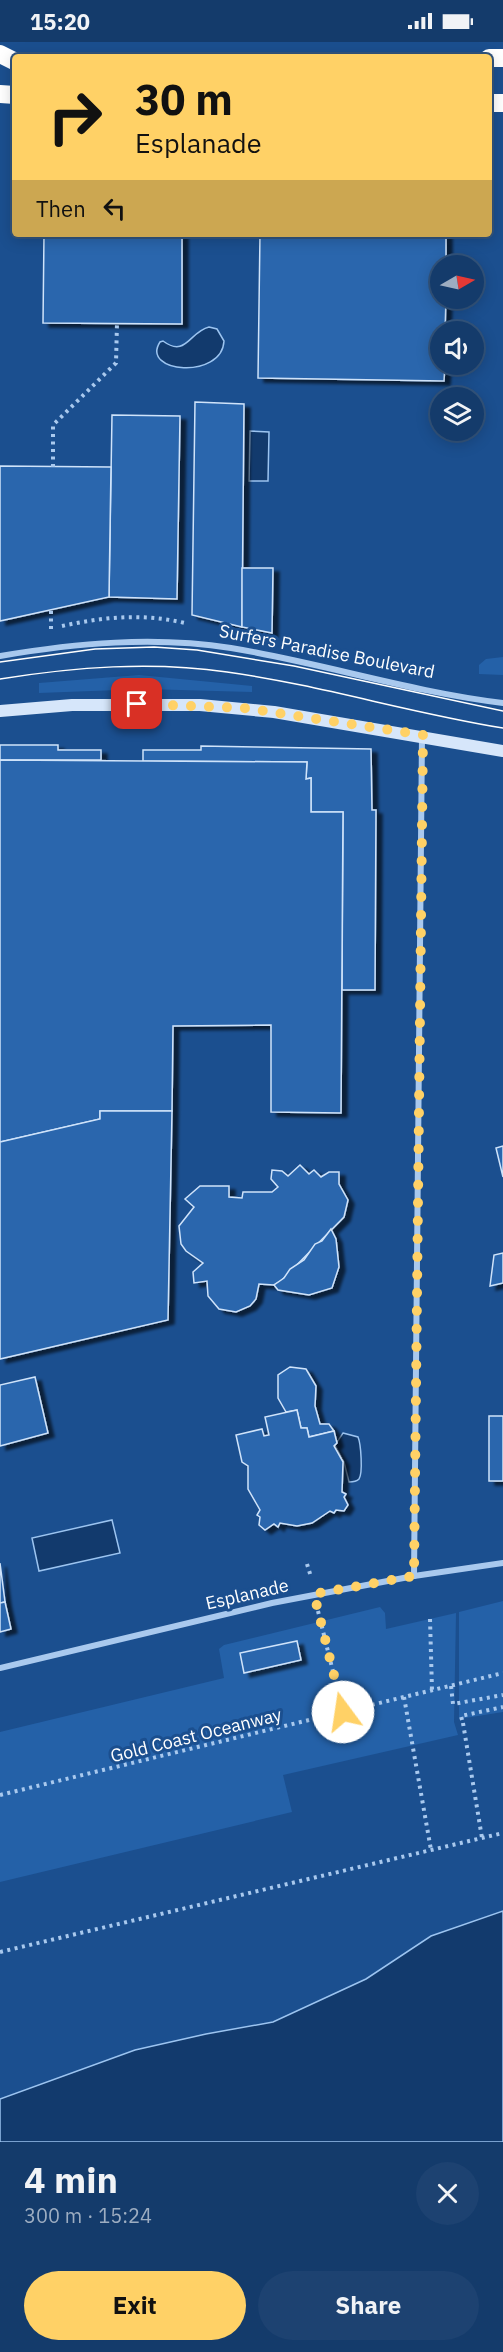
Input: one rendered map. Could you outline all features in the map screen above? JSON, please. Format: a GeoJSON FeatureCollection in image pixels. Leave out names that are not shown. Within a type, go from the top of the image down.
{"type":"FeatureCollection","features":[{"type":"Feature","properties":{"kind":"street","name":"Surfers Paradise Boulevard"},"geometry":{"type":"LineString","coordinates":[[0,656],[91,643],[163,643],[228,648],[463,698],[503,703]]}},
{"type":"Feature","properties":{"kind":"street"},"geometry":{"type":"LineString","coordinates":[[0,711],[72,705],[200,705],[274,712],[423,735],[503,751]]}},
{"type":"Feature","properties":{"kind":"street"},"geometry":{"type":"LineString","coordinates":[[414,1576],[423,735]]}},
{"type":"Feature","properties":{"kind":"street","name":"Esplanade"},"geometry":{"type":"LineString","coordinates":[[0,1668],[314,1594],[503,1563]]}},
{"type":"Feature","properties":{"kind":"path"},"geometry":{"type":"LineString","coordinates":[[53,467],[53,425],[116,363],[117,323]]}},
{"type":"Feature","properties":{"kind":"path"},"geometry":{"type":"LineString","coordinates":[[51,611],[51,629]]}},
{"type":"Feature","properties":{"kind":"path"},"geometry":{"type":"LineString","coordinates":[[308,1564],[343,1712]]}},
{"type":"Feature","properties":{"kind":"path"},"geometry":{"type":"LineString","coordinates":[[430,1619],[432,1690]]}},
{"type":"Feature","properties":{"kind":"path","name":"Gold Coast Oceanway"},"geometry":{"type":"LineString","coordinates":[[0,1795],[503,1673]]}},
{"type":"Feature","properties":{"kind":"path"},"geometry":{"type":"LineString","coordinates":[[451,1686],[453,1704],[503,1695]]}},
{"type":"Feature","properties":{"kind":"path"},"geometry":{"type":"LineString","coordinates":[[404,1697],[431,1850]]}},
{"type":"Feature","properties":{"kind":"path"},"geometry":{"type":"LineString","coordinates":[[482,1838],[461,1716],[503,1707]]}},
{"type":"Feature","properties":{"kind":"path"},"geometry":{"type":"LineString","coordinates":[[0,1952],[503,1833]]}},
{"type":"Feature","properties":{"kind":"shaded area"},"geometry":{"type":"Polygon","coordinates":[[[209,327],[217,329],[224,341],[220,354],[210,362],[198,367],[184,368],[171,366],[161,360],[157,352],[160,342],[163,341],[177,347],[209,327]]]}},
{"type":"Feature","properties":{"kind":"shaded area"},"geometry":{"type":"Polygon","coordinates":[[[250,431],[269,432],[268,481],[249,481],[250,431]]]}},
{"type":"Feature","properties":{"kind":"shaded area"},"geometry":{"type":"Polygon","coordinates":[[[503,657],[503,675],[479,674],[479,665],[486,659],[503,657]]]}},
{"type":"Feature","properties":{"kind":"shaded area"},"geometry":{"type":"Polygon","coordinates":[[[139,675],[252,686],[252,692],[144,689],[39,693],[39,683],[139,675]]]}},
{"type":"Feature","properties":{"kind":"shaded area"},"geometry":{"type":"Polygon","coordinates":[[[343,1433],[358,1437],[359,1441],[361,1471],[359,1479],[353,1482],[349,1482],[344,1462],[335,1445],[343,1433]]]}},
{"type":"Feature","properties":{"kind":"shaded area"},"geometry":{"type":"Polygon","coordinates":[[[112,1520],[120,1553],[39,1571],[32,1538],[112,1520]]]}},
{"type":"Feature","properties":{"kind":"shaded area"},"geometry":{"type":"Polygon","coordinates":[[[503,1601],[503,1712],[459,1719],[459,1612],[503,1601]]]}},
{"type":"Feature","properties":{"kind":"shaded area"},"geometry":{"type":"Polygon","coordinates":[[[380,1607],[385,1613],[386,1629],[456,1613],[454,1722],[458,1735],[283,1775],[292,1812],[0,1882],[0,1732],[224,1678],[219,1649],[224,1645],[380,1607]]]}},
{"type":"Feature","properties":{"kind":"shaded area"},"geometry":{"type":"Polygon","coordinates":[[[503,1911],[503,2142],[0,2142],[0,2099],[135,2050],[273,2022],[366,1979],[431,1936],[503,1911]]]}},
{"type":"Feature","properties":{"kind":"building"},"geometry":{"type":"Polygon","coordinates":[[[44,237],[182,237],[182,324],[43,323],[44,237]]]}},
{"type":"Feature","properties":{"kind":"building"},"geometry":{"type":"Polygon","coordinates":[[[260,237],[446,237],[446,255],[430,255],[430,309],[446,309],[445,321],[430,321],[430,375],[444,375],[444,381],[258,378],[260,237]]]}},
{"type":"Feature","properties":{"kind":"building"},"geometry":{"type":"Polygon","coordinates":[[[195,402],[244,404],[242,627],[192,615],[195,402]]]}},
{"type":"Feature","properties":{"kind":"building"},"geometry":{"type":"Polygon","coordinates":[[[112,415],[180,416],[177,599],[109,597],[112,415]]]}},
{"type":"Feature","properties":{"kind":"building"},"geometry":{"type":"Polygon","coordinates":[[[0,466],[111,467],[109,597],[0,621],[0,466]]]}},
{"type":"Feature","properties":{"kind":"building"},"geometry":{"type":"Polygon","coordinates":[[[242,568],[273,568],[272,633],[242,627],[242,568]]]}},
{"type":"Feature","properties":{"kind":"building"},"geometry":{"type":"Polygon","coordinates":[[[0,745],[58,745],[58,750],[101,750],[101,760],[0,760],[0,745]]]}},
{"type":"Feature","properties":{"kind":"building"},"geometry":{"type":"Polygon","coordinates":[[[201,746],[371,749],[372,810],[376,810],[375,990],[342,990],[343,812],[311,812],[311,778],[306,779],[307,762],[143,761],[143,750],[201,750],[201,746]]]}},
{"type":"Feature","properties":{"kind":"building"},"geometry":{"type":"Polygon","coordinates":[[[0,760],[307,762],[306,779],[311,778],[311,812],[343,812],[341,1113],[271,1112],[271,1025],[173,1026],[172,1111],[100,1111],[100,1119],[0,1142],[0,760]]]}},
{"type":"Feature","properties":{"kind":"building"},"geometry":{"type":"Polygon","coordinates":[[[100,1111],[172,1111],[168,1320],[0,1359],[0,1142],[100,1119],[100,1111]]]}},
{"type":"Feature","properties":{"kind":"building"},"geometry":{"type":"Polygon","coordinates":[[[503,1146],[503,1177],[496,1148],[503,1146]]]}},
{"type":"Feature","properties":{"kind":"building"},"geometry":{"type":"Polygon","coordinates":[[[300,1165],[309,1174],[314,1170],[321,1177],[329,1172],[339,1172],[339,1184],[348,1200],[344,1217],[280,1282],[274,1285],[259,1284],[256,1299],[250,1306],[236,1312],[219,1309],[208,1296],[207,1281],[194,1283],[193,1272],[203,1263],[186,1251],[181,1244],[179,1226],[194,1207],[185,1199],[200,1186],[229,1186],[229,1197],[242,1198],[243,1192],[272,1192],[278,1187],[271,1179],[272,1170],[282,1171],[288,1176],[300,1165]]]}},
{"type":"Feature","properties":{"kind":"building"},"geometry":{"type":"Polygon","coordinates":[[[331,1229],[336,1239],[339,1267],[332,1288],[309,1295],[278,1290],[274,1285],[284,1278],[290,1269],[304,1260],[315,1244],[322,1241],[331,1229]]]}},
{"type":"Feature","properties":{"kind":"building"},"geometry":{"type":"Polygon","coordinates":[[[503,1253],[503,1283],[490,1286],[494,1255],[503,1253]]]}},
{"type":"Feature","properties":{"kind":"building"},"geometry":{"type":"Polygon","coordinates":[[[290,1367],[306,1369],[316,1386],[315,1406],[320,1424],[329,1424],[334,1431],[309,1437],[307,1428],[301,1428],[297,1410],[286,1412],[278,1398],[278,1375],[290,1367]]]}},
{"type":"Feature","properties":{"kind":"building"},"geometry":{"type":"Polygon","coordinates":[[[35,1377],[48,1433],[0,1446],[0,1385],[35,1377]]]}},
{"type":"Feature","properties":{"kind":"building"},"geometry":{"type":"Polygon","coordinates":[[[297,1410],[301,1428],[307,1428],[309,1437],[334,1431],[337,1443],[334,1446],[343,1462],[342,1492],[346,1494],[344,1497],[348,1505],[344,1511],[336,1510],[334,1513],[330,1511],[312,1523],[297,1526],[280,1523],[278,1527],[274,1524],[265,1530],[259,1525],[260,1517],[257,1515],[260,1510],[248,1489],[248,1466],[242,1462],[236,1435],[262,1429],[264,1436],[269,1435],[265,1417],[297,1410]]]}},
{"type":"Feature","properties":{"kind":"building"},"geometry":{"type":"Polygon","coordinates":[[[489,1416],[503,1416],[503,1481],[489,1481],[489,1416]]]}},
{"type":"Feature","properties":{"kind":"building"},"geometry":{"type":"Polygon","coordinates":[[[0,1563],[5,1602],[0,1603],[0,1563]]]}},
{"type":"Feature","properties":{"kind":"building"},"geometry":{"type":"Polygon","coordinates":[[[5,1602],[11,1629],[0,1632],[0,1603],[5,1602]]]}},
{"type":"Feature","properties":{"kind":"building"},"geometry":{"type":"Polygon","coordinates":[[[297,1641],[301,1660],[244,1673],[240,1653],[297,1641]]]}},
{"type":"Feature","properties":{"kind":"tram line"},"geometry":{"type":"LineString","coordinates":[[0,662],[95,649],[154,647],[197,650],[294,666],[503,711]]}},
{"type":"Feature","properties":{"kind":"tram line"},"geometry":{"type":"LineString","coordinates":[[0,679],[56,671],[113,667],[199,669],[296,684],[503,728]]}},
{"type":"Feature","properties":{"kind":"route"},"geometry":{"type":"LineString","coordinates":[[137,704],[244,708],[423,735],[414,1576],[314,1594],[343,1712]]}}]}
